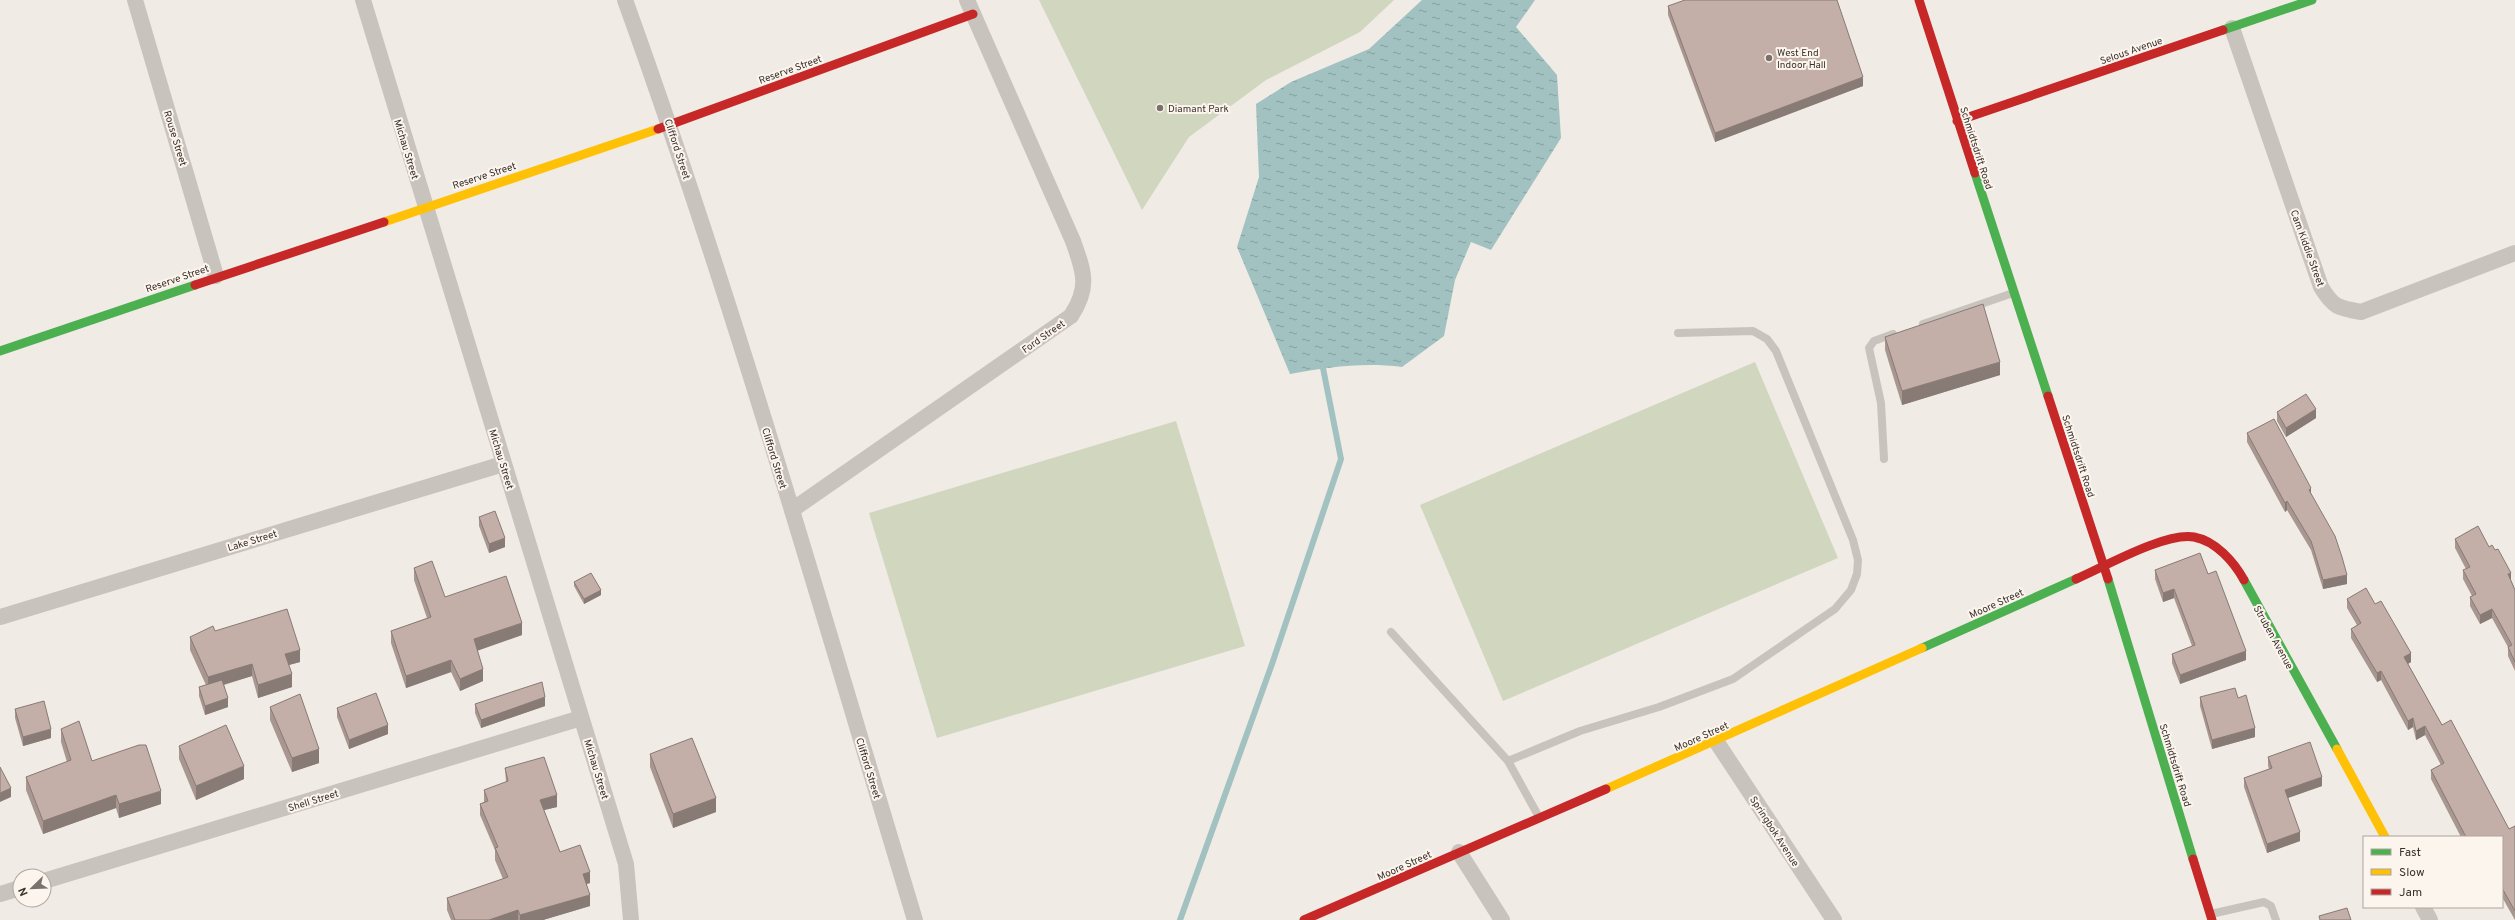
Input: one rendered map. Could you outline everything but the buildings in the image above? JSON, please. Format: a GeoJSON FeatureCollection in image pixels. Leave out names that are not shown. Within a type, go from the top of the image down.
{"type":"FeatureCollection","features":[{"type":"Feature","properties":{"kind":"main road","name":"Schmidtsdrift Road"},"geometry":{"type":"LineString","coordinates":[[1918,0],[2104,567],[2211,917]]}},
{"type":"Feature","properties":{"kind":"main road","name":"Selous Avenue"},"geometry":{"type":"LineString","coordinates":[[1957,121],[2312,0]]}},
{"type":"Feature","properties":{"kind":"main road","name":"Reserve Street"},"geometry":{"type":"LineString","coordinates":[[0,351],[216,276],[670,125],[970,7]]}},
{"type":"Feature","properties":{"kind":"main road","name":"Struben Avenue"},"geometry":{"type":"LineString","coordinates":[[2104,567],[2176,536],[2192,536],[2221,552],[2236,566],[2384,836]]}},
{"type":"Feature","properties":{"kind":"main road","name":"Moore Street"},"geometry":{"type":"LineString","coordinates":[[1304,920],[1716,741],[2104,567]]}},
{"type":"Feature","properties":{"kind":"street","name":"Rouse Street"},"geometry":{"type":"LineString","coordinates":[[134,0],[216,276]]}},
{"type":"Feature","properties":{"kind":"street","name":"Michau Street"},"geometry":{"type":"LineString","coordinates":[[362,0],[626,864],[631,920]]}},
{"type":"Feature","properties":{"kind":"street","name":"Clifford Street"},"geometry":{"type":"LineString","coordinates":[[625,0],[670,125],[792,510],[914,920]]}},
{"type":"Feature","properties":{"kind":"street","name":"Ford Street"},"geometry":{"type":"LineString","coordinates":[[792,510],[1071,316],[1081,302],[1085,283],[1073,241],[970,7]]}},
{"type":"Feature","properties":{"kind":"street","name":"Cam Kiddie Street"},"geometry":{"type":"LineString","coordinates":[[2232,28],[2321,287],[2331,303],[2341,308],[2361,312],[2515,253]]}},
{"type":"Feature","properties":{"kind":"street","name":"Lake Street"},"geometry":{"type":"LineString","coordinates":[[0,617],[503,464]]}},
{"type":"Feature","properties":{"kind":"street","name":"Shell Street"},"geometry":{"type":"LineString","coordinates":[[52,879],[582,718]]}},
{"type":"Feature","properties":{"kind":"street","name":"Springbok Avenue"},"geometry":{"type":"LineString","coordinates":[[1716,741],[1834,920]]}},
{"type":"Feature","properties":{"kind":"street"},"geometry":{"type":"LineString","coordinates":[[1459,852],[1502,920]]}},
{"type":"Feature","properties":{"kind":"street"},"geometry":{"type":"LineString","coordinates":[[0,894],[12,890]]}},
{"type":"Feature","properties":{"kind":"street"},"geometry":{"type":"LineString","coordinates":[[2424,908],[2430,920]]}},
{"type":"Feature","properties":{"kind":"lane"},"geometry":{"type":"LineString","coordinates":[[1918,326],[2013,293]]}},
{"type":"Feature","properties":{"kind":"lane"},"geometry":{"type":"LineString","coordinates":[[1508,762],[1580,731],[1659,707],[1733,678],[1835,609],[1851,590],[1857,574],[1858,560],[1854,540],[1776,351],[1767,339],[1753,331],[1678,333]]}},
{"type":"Feature","properties":{"kind":"lane"},"geometry":{"type":"LineString","coordinates":[[1884,459],[1881,403],[1869,348],[1874,341],[1903,331]]}},
{"type":"Feature","properties":{"kind":"lane"},"geometry":{"type":"LineString","coordinates":[[1391,632],[1508,762],[1540,818]]}},
{"type":"Feature","properties":{"kind":"lane"},"geometry":{"type":"LineString","coordinates":[[2211,917],[2264,902],[2271,906],[2276,920]]}},
{"type":"Feature","properties":{"kind":"green space","name":"Diamant Park"},"geometry":{"type":"Polygon","coordinates":[[[1039,0],[1394,0],[1360,32],[1266,80],[1189,137],[1142,210],[1039,0]]]}},
{"type":"Feature","properties":{"kind":"green space"},"geometry":{"type":"Polygon","coordinates":[[[1755,362],[1838,558],[1503,701],[1420,505],[1755,362]]]}},
{"type":"Feature","properties":{"kind":"green space"},"geometry":{"type":"Polygon","coordinates":[[[1176,421],[1245,646],[937,738],[869,513],[1176,421]]]}},
{"type":"Feature","properties":{"kind":"water"},"geometry":{"type":"Polygon","coordinates":[[[1422,0],[1535,0],[1516,27],[1557,75],[1561,138],[1491,250],[1471,242],[1455,280],[1444,336],[1402,367],[1360,365],[1318,369],[1290,374],[1237,247],[1259,177],[1256,104],[1291,82],[1369,49],[1422,0]]]}},
{"type":"Feature","properties":{"kind":"waterway"},"geometry":{"type":"LineString","coordinates":[[1180,920],[1272,664],[1341,459],[1323,368]]}},
{"type":"Feature","properties":{"kind":"traffic: fast"},"geometry":{"type":"LineString","coordinates":[[2223,30],[2312,0]]}},
{"type":"Feature","properties":{"kind":"traffic: fast"},"geometry":{"type":"LineString","coordinates":[[1975,173],[2048,396]]}},
{"type":"Feature","properties":{"kind":"traffic: fast"},"geometry":{"type":"LineString","coordinates":[[0,351],[195,285]]}},
{"type":"Feature","properties":{"kind":"traffic: fast"},"geometry":{"type":"LineString","coordinates":[[1922,648],[2076,579]]}},
{"type":"Feature","properties":{"kind":"traffic: fast"},"geometry":{"type":"LineString","coordinates":[[2108,579],[2193,859]]}},
{"type":"Feature","properties":{"kind":"traffic: fast"},"geometry":{"type":"LineString","coordinates":[[2244,580],[2337,749]]}},
{"type":"Feature","properties":{"kind":"traffic: slow"},"geometry":{"type":"LineString","coordinates":[[384,222],[658,129]]}},
{"type":"Feature","properties":{"kind":"traffic: slow"},"geometry":{"type":"LineString","coordinates":[[1606,789],[1922,648]]}},
{"type":"Feature","properties":{"kind":"traffic: slow"},"geometry":{"type":"LineString","coordinates":[[2337,749],[2384,836]]}},
{"type":"Feature","properties":{"kind":"traffic: jam"},"geometry":{"type":"LineString","coordinates":[[1919,0],[1975,173]]}},
{"type":"Feature","properties":{"kind":"traffic: jam"},"geometry":{"type":"LineString","coordinates":[[658,129],[973,14]]}},
{"type":"Feature","properties":{"kind":"traffic: jam"},"geometry":{"type":"LineString","coordinates":[[1957,121],[2223,30]]}},
{"type":"Feature","properties":{"kind":"traffic: jam"},"geometry":{"type":"LineString","coordinates":[[195,285],[384,222]]}},
{"type":"Feature","properties":{"kind":"traffic: jam"},"geometry":{"type":"LineString","coordinates":[[2048,396],[2108,579]]}},
{"type":"Feature","properties":{"kind":"traffic: jam"},"geometry":{"type":"LineString","coordinates":[[2076,579],[2151,545],[2182,537],[2194,537],[2210,543],[2224,553],[2244,580]]}},
{"type":"Feature","properties":{"kind":"traffic: jam"},"geometry":{"type":"LineString","coordinates":[[1304,920],[1606,789]]}},
{"type":"Feature","properties":{"kind":"traffic: jam"},"geometry":{"type":"LineString","coordinates":[[2193,859],[2212,920]]}},
{"type":"Feature","properties":{"kind":"place","name":"West End Indoor Hall"},"geometry":{"type":"Point","coordinates":[1769,58]}},
{"type":"Feature","properties":{"kind":"place","name":"Diamant Park"},"geometry":{"type":"Point","coordinates":[1160,108]}}]}
